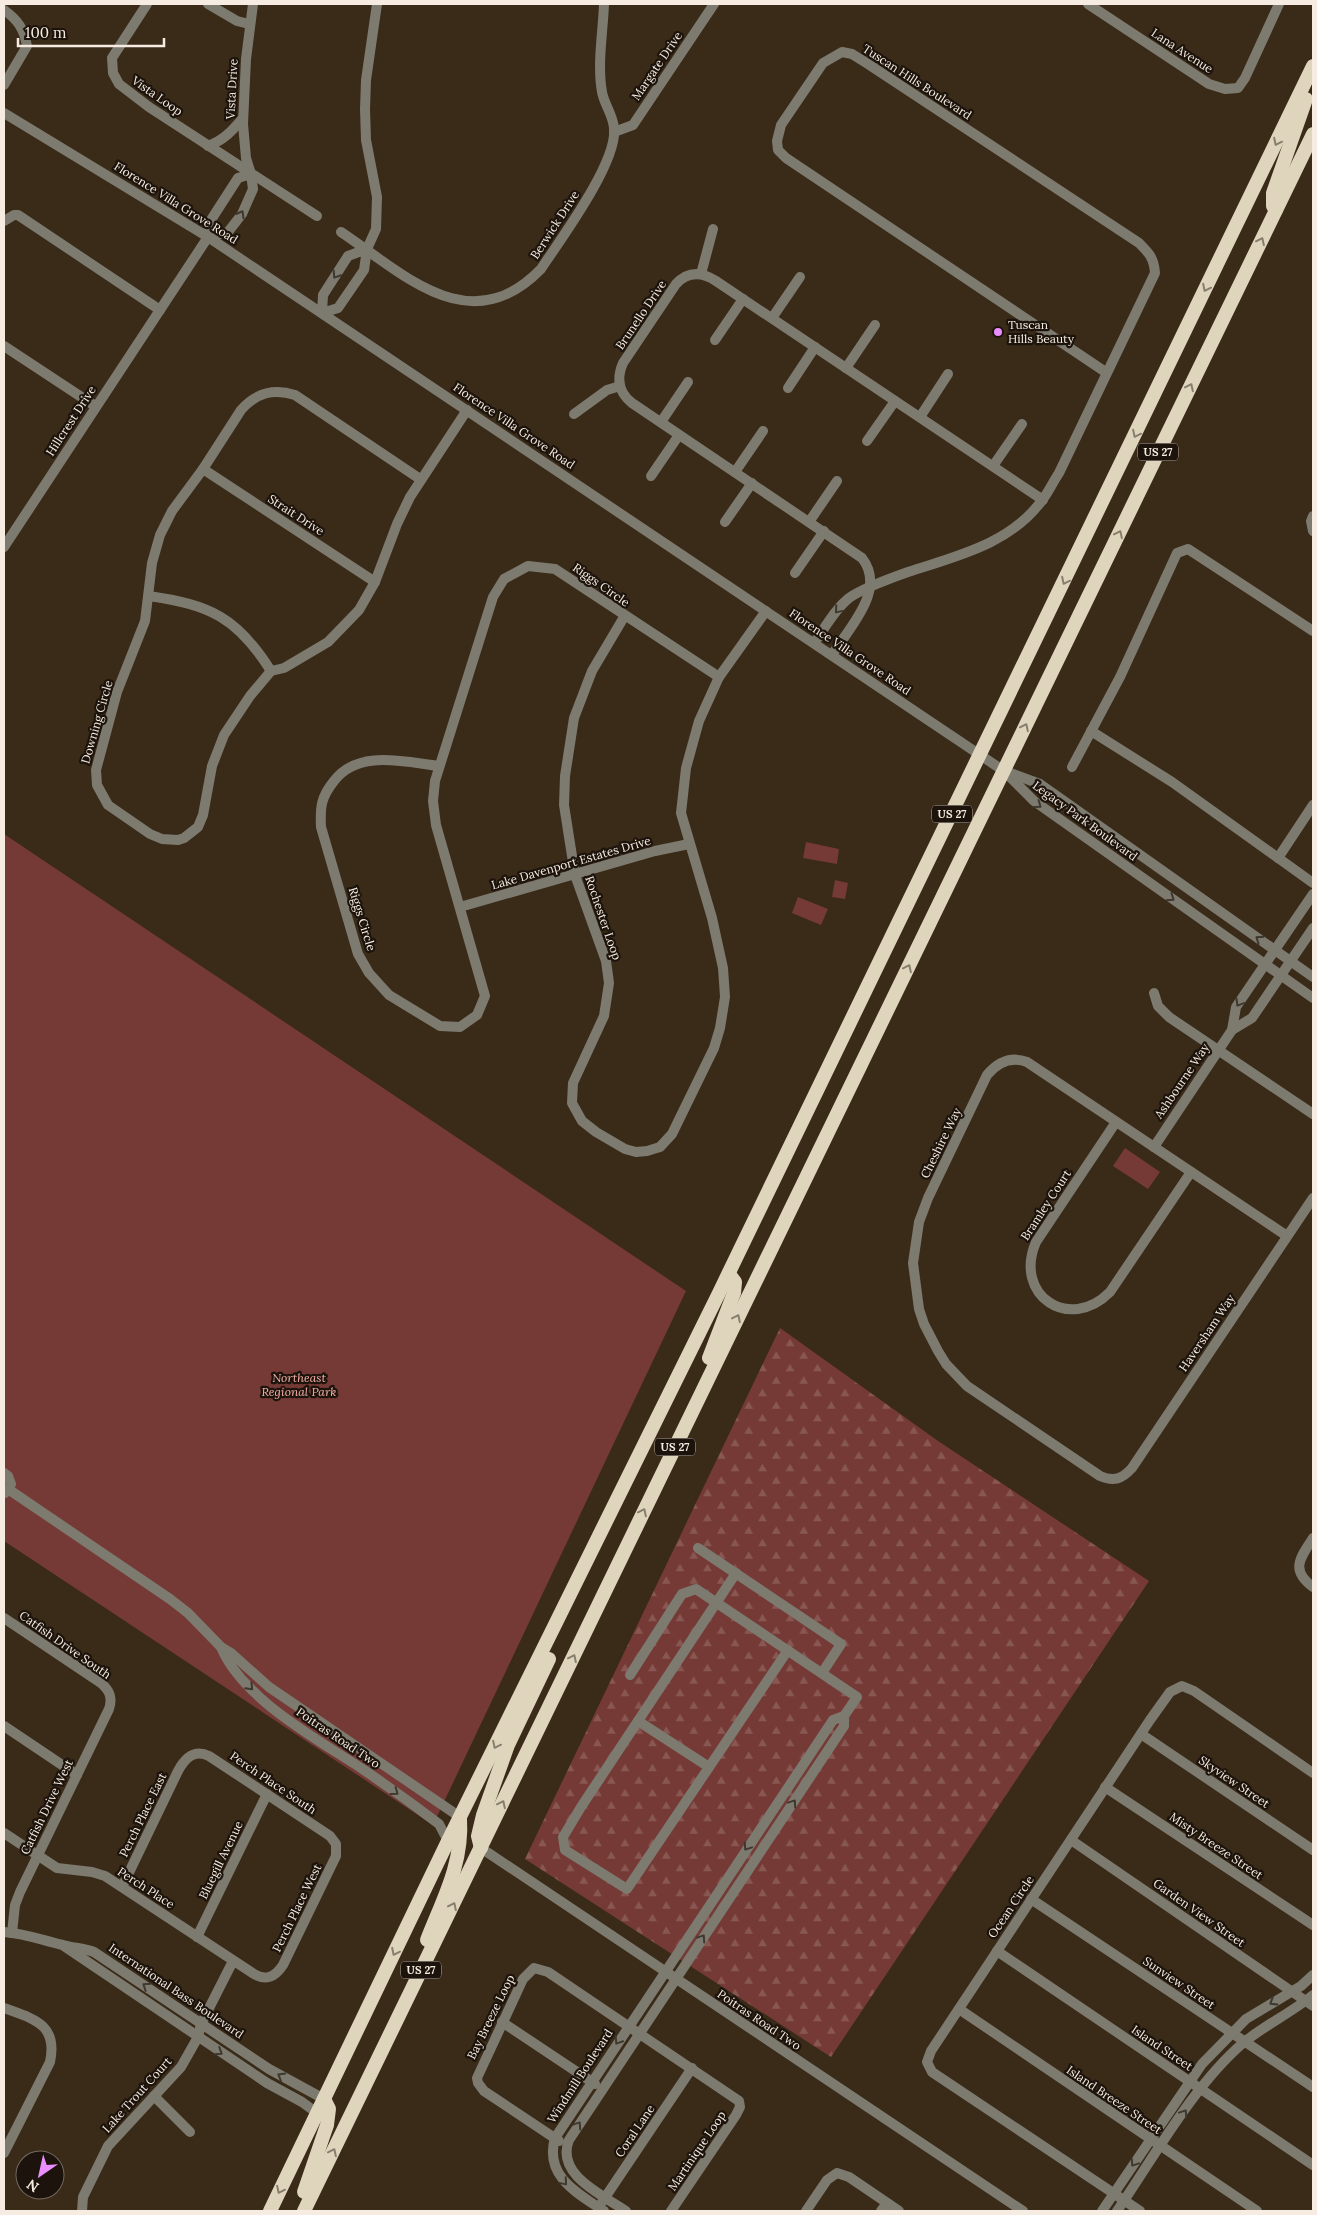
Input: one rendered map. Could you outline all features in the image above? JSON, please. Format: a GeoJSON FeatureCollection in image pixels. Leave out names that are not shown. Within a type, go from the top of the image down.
{"type":"FeatureCollection","features":[{"type":"Feature","properties":{"kind":"highway","name":"US 27"},"geometry":{"type":"LineString","coordinates":[[270,2211],[448,1841],[729,1274],[1313,66]]}},
{"type":"Feature","properties":{"kind":"highway"},"geometry":{"type":"LineString","coordinates":[[1276,210],[1273,206],[1273,193],[1295,128],[1313,85]]}},
{"type":"Feature","properties":{"kind":"highway","name":"US 27"},"geometry":{"type":"LineString","coordinates":[[304,2211],[1313,134]]}},
{"type":"Feature","properties":{"kind":"highway"},"geometry":{"type":"LineString","coordinates":[[670,1456],[677,1428],[706,1367],[733,1298],[735,1282],[729,1274]]}},
{"type":"Feature","properties":{"kind":"highway"},"geometry":{"type":"LineString","coordinates":[[481,1848],[478,1836],[483,1814],[508,1745],[554,1649],[555,1625]]}},
{"type":"Feature","properties":{"kind":"highway"},"geometry":{"type":"LineString","coordinates":[[386,2043],[391,2016],[426,1943],[456,1869],[460,1850],[460,1817]]}},
{"type":"Feature","properties":{"kind":"highway"},"geometry":{"type":"LineString","coordinates":[[296,2211],[328,2125],[329,2109],[324,2099]]}},
{"type":"Feature","properties":{"kind":"street","name":"Vista Loop"},"geometry":{"type":"LineString","coordinates":[[147,4],[112,58],[113,73],[119,84],[208,146],[317,216]]}},
{"type":"Feature","properties":{"kind":"street"},"geometry":{"type":"LineString","coordinates":[[208,4],[237,21],[249,24]]}},
{"type":"Feature","properties":{"kind":"street","name":"Vista Drive"},"geometry":{"type":"LineString","coordinates":[[208,237],[228,232],[242,214],[253,189],[246,158],[243,118],[249,24],[253,4]]}},
{"type":"Feature","properties":{"kind":"street"},"geometry":{"type":"LineString","coordinates":[[367,249],[348,256],[323,295],[322,313],[338,308],[364,270],[367,249],[378,220],[375,184],[366,140],[365,109],[366,80],[377,4]]}},
{"type":"Feature","properties":{"kind":"street"},"geometry":{"type":"LineString","coordinates":[[604,4],[601,82],[603,98],[614,127],[614,132]]}},
{"type":"Feature","properties":{"kind":"street","name":"Margate Drive"},"geometry":{"type":"LineString","coordinates":[[614,132],[633,125],[714,4]]}},
{"type":"Feature","properties":{"kind":"street","name":"Lana Avenue"},"geometry":{"type":"LineString","coordinates":[[1088,4],[1209,84],[1225,88],[1238,88],[1245,78],[1279,4]]}},
{"type":"Feature","properties":{"kind":"street"},"geometry":{"type":"LineString","coordinates":[[4,10],[16,19],[24,33],[27,46],[4,85]]}},
{"type":"Feature","properties":{"kind":"street","name":"Tuscan Hills Boulevard"},"geometry":{"type":"LineString","coordinates":[[871,588],[893,576],[975,550],[993,542],[1023,521],[1042,500],[1059,473],[1107,373],[1155,273],[1155,262],[1139,243],[860,59],[842,52],[823,63],[781,125],[777,140],[778,150],[786,158],[1107,373]]}},
{"type":"Feature","properties":{"kind":"street","name":"Florence Villa Grove Road"},"geometry":{"type":"LineString","coordinates":[[4,113],[208,237],[1004,771]]}},
{"type":"Feature","properties":{"kind":"street"},"geometry":{"type":"LineString","coordinates":[[208,146],[219,142],[243,118]]}},
{"type":"Feature","properties":{"kind":"street","name":"Berwick Drive"},"geometry":{"type":"LineString","coordinates":[[341,232],[424,288],[449,299],[478,301],[507,294],[521,286],[541,269],[579,214],[600,174],[612,143],[614,132]]}},
{"type":"Feature","properties":{"kind":"street"},"geometry":{"type":"LineString","coordinates":[[208,237],[209,223],[238,178],[251,174]]}},
{"type":"Feature","properties":{"kind":"street"},"geometry":{"type":"LineString","coordinates":[[4,221],[14,215],[18,215],[160,310]]}},
{"type":"Feature","properties":{"kind":"street"},"geometry":{"type":"LineString","coordinates":[[713,229],[701,274],[711,278],[772,318],[1042,500]]}},
{"type":"Feature","properties":{"kind":"street","name":"Hillcrest Drive"},"geometry":{"type":"LineString","coordinates":[[4,548],[95,406],[208,237]]}},
{"type":"Feature","properties":{"kind":"street","name":"Brunello Drive"},"geometry":{"type":"LineString","coordinates":[[620,386],[619,375],[623,363],[676,284],[690,274],[701,274]]}},
{"type":"Feature","properties":{"kind":"street"},"geometry":{"type":"LineString","coordinates":[[772,318],[800,277]]}},
{"type":"Feature","properties":{"kind":"street"},"geometry":{"type":"LineString","coordinates":[[715,340],[743,299]]}},
{"type":"Feature","properties":{"kind":"street"},"geometry":{"type":"LineString","coordinates":[[846,368],[874,325]]}},
{"type":"Feature","properties":{"kind":"street"},"geometry":{"type":"LineString","coordinates":[[4,346],[95,406]]}},
{"type":"Feature","properties":{"kind":"street"},"geometry":{"type":"LineString","coordinates":[[788,388],[815,347]]}},
{"type":"Feature","properties":{"kind":"street"},"geometry":{"type":"LineString","coordinates":[[920,417],[948,374]]}},
{"type":"Feature","properties":{"kind":"street"},"geometry":{"type":"LineString","coordinates":[[660,422],[688,382]]}},
{"type":"Feature","properties":{"kind":"street"},"geometry":{"type":"LineString","coordinates":[[574,414],[607,390],[620,386],[628,400],[862,558],[870,570],[871,588],[867,601],[832,655]]}},
{"type":"Feature","properties":{"kind":"street","name":"Downing Circle"},"geometry":{"type":"LineString","coordinates":[[420,479],[299,397],[284,392],[266,393],[248,402],[172,511],[160,535],[152,563],[145,621],[117,692],[101,746],[96,776],[99,792],[108,804],[150,834],[162,839],[178,840],[190,835],[198,827],[203,815],[212,766],[224,735],[250,696],[271,671],[284,668],[335,636],[359,610],[375,582],[397,524],[420,479],[467,410]]}},
{"type":"Feature","properties":{"kind":"street"},"geometry":{"type":"LineString","coordinates":[[867,442],[895,401]]}},
{"type":"Feature","properties":{"kind":"street"},"geometry":{"type":"LineString","coordinates":[[993,466],[1022,424]]}},
{"type":"Feature","properties":{"kind":"street"},"geometry":{"type":"LineString","coordinates":[[735,472],[763,431]]}},
{"type":"Feature","properties":{"kind":"street"},"geometry":{"type":"LineString","coordinates":[[651,476],[679,435]]}},
{"type":"Feature","properties":{"kind":"street","name":"Strait Drive"},"geometry":{"type":"LineString","coordinates":[[203,469],[375,582]]}},
{"type":"Feature","properties":{"kind":"street"},"geometry":{"type":"LineString","coordinates":[[809,522],[837,481]]}},
{"type":"Feature","properties":{"kind":"street"},"geometry":{"type":"LineString","coordinates":[[725,522],[752,483]]}},
{"type":"Feature","properties":{"kind":"street"},"geometry":{"type":"LineString","coordinates":[[1313,516],[1311,521],[1313,531]]}},
{"type":"Feature","properties":{"kind":"street"},"geometry":{"type":"LineString","coordinates":[[795,573],[824,532]]}},
{"type":"Feature","properties":{"kind":"street"},"geometry":{"type":"LineString","coordinates":[[1072,767],[1120,677],[1177,553],[1188,549],[1313,631]]}},
{"type":"Feature","properties":{"kind":"street","name":"Riggs Circle"},"geometry":{"type":"LineString","coordinates":[[439,766],[373,760],[356,763],[341,772],[324,793],[320,810],[321,827],[358,954],[369,973],[389,995],[440,1026],[460,1027],[477,1015],[485,996],[434,814],[435,781],[493,597],[504,579],[528,566],[555,569],[624,617],[718,678]]}},
{"type":"Feature","properties":{"kind":"street"},"geometry":{"type":"LineString","coordinates":[[814,643],[842,604],[855,594],[871,588]]}},
{"type":"Feature","properties":{"kind":"street"},"geometry":{"type":"LineString","coordinates":[[149,596],[184,601],[223,617],[250,640],[271,671]]}},
{"type":"Feature","properties":{"kind":"street"},"geometry":{"type":"LineString","coordinates":[[689,844],[682,814],[686,768],[699,721],[718,678],[766,611]]}},
{"type":"Feature","properties":{"kind":"street","name":"Rochester Loop"},"geometry":{"type":"LineString","coordinates":[[624,617],[592,671],[574,718],[565,776],[564,805],[575,875],[606,961],[609,983],[604,1016],[573,1083],[572,1104],[576,1114],[596,1132],[625,1150],[636,1152],[660,1147],[672,1134],[714,1048],[724,1011],[725,982],[722,957],[689,844]]}},
{"type":"Feature","properties":{"kind":"street"},"geometry":{"type":"LineString","coordinates":[[1091,731],[1172,782],[1313,883]]}},
{"type":"Feature","properties":{"kind":"street","name":"Legacy Park Boulevard"},"geometry":{"type":"LineString","coordinates":[[1004,771],[1040,784],[1313,977]]}},
{"type":"Feature","properties":{"kind":"street","name":"Legacy Park Boulevard"},"geometry":{"type":"LineString","coordinates":[[1004,771],[1034,801],[1313,998]]}},
{"type":"Feature","properties":{"kind":"street"},"geometry":{"type":"LineString","coordinates":[[1278,858],[1313,804]]}},
{"type":"Feature","properties":{"kind":"street","name":"Lake Davenport Estates Drive"},"geometry":{"type":"LineString","coordinates":[[460,907],[655,851],[689,844]]}},
{"type":"Feature","properties":{"kind":"street","name":"Ashbourne Way"},"geometry":{"type":"LineString","coordinates":[[1232,1030],[1236,1007],[1313,894]]}},
{"type":"Feature","properties":{"kind":"street","name":"Ashbourne Way"},"geometry":{"type":"LineString","coordinates":[[1154,1147],[1232,1030],[1252,1018],[1313,928]]}},
{"type":"Feature","properties":{"kind":"street"},"geometry":{"type":"LineString","coordinates":[[1154,994],[1158,1006],[1169,1017],[1313,1114]]}},
{"type":"Feature","properties":{"kind":"street","name":"Cheshire Way"},"geometry":{"type":"LineString","coordinates":[[1118,1480],[1109,1480],[1100,1476],[978,1395],[956,1376],[938,1351],[924,1324],[915,1293],[913,1263],[916,1235],[928,1198],[987,1075],[998,1065],[1012,1059],[1028,1062],[1287,1236]]}},
{"type":"Feature","properties":{"kind":"street","name":"Bramley Court"},"geometry":{"type":"LineString","coordinates":[[1116,1122],[1036,1242],[1032,1252],[1029,1272],[1032,1282],[1045,1299],[1053,1305],[1072,1310],[1092,1306],[1102,1300],[1110,1292],[1191,1172]]}},
{"type":"Feature","properties":{"kind":"street","name":"Haversham Way"},"geometry":{"type":"LineString","coordinates":[[1118,1480],[1132,1468],[1313,1198]]}},
{"type":"Feature","properties":{"kind":"street","name":"Poitras Road Two"},"geometry":{"type":"LineString","coordinates":[[4,1472],[10,1480],[6,1491],[170,1599],[188,1613],[221,1647],[231,1653],[277,1693],[460,1817]]}},
{"type":"Feature","properties":{"kind":"street"},"geometry":{"type":"LineString","coordinates":[[1313,1538],[1301,1556],[1299,1563],[1300,1572],[1304,1580],[1313,1587]]}},
{"type":"Feature","properties":{"kind":"street"},"geometry":{"type":"LineString","coordinates":[[698,1548],[841,1644],[822,1673]]}},
{"type":"Feature","properties":{"kind":"street"},"geometry":{"type":"LineString","coordinates":[[736,1573],[563,1837],[566,1850],[628,1889],[788,1650]]}},
{"type":"Feature","properties":{"kind":"street"},"geometry":{"type":"LineString","coordinates":[[630,1675],[682,1594],[696,1589],[857,1697],[844,1716]]}},
{"type":"Feature","properties":{"kind":"street","name":"Catfish Drive South"},"geometry":{"type":"LineString","coordinates":[[4,1618],[100,1683],[110,1695]]}},
{"type":"Feature","properties":{"kind":"street","name":"Poitras Road Two"},"geometry":{"type":"LineString","coordinates":[[221,1647],[225,1657],[240,1677],[268,1704],[439,1824],[448,1841]]}},
{"type":"Feature","properties":{"kind":"street","name":"Ocean Circle"},"geometry":{"type":"LineString","coordinates":[[1140,2211],[932,2072],[927,2062],[930,2051],[1140,1734],[1170,1692],[1182,1686],[1313,1773]]}},
{"type":"Feature","properties":{"kind":"street","name":"Catfish Drive West"},"geometry":{"type":"LineString","coordinates":[[8,1933],[17,1898],[109,1709],[110,1695]]}},
{"type":"Feature","properties":{"kind":"street","name":"Windmill Boulevard"},"geometry":{"type":"LineString","coordinates":[[566,2146],[844,1726],[844,1716],[833,1720],[628,2025],[555,2138],[553,2159],[558,2175],[570,2188],[601,2209]]}},
{"type":"Feature","properties":{"kind":"street"},"geometry":{"type":"LineString","coordinates":[[638,1721],[709,1767]]}},
{"type":"Feature","properties":{"kind":"street"},"geometry":{"type":"LineString","coordinates":[[4,1726],[77,1775]]}},
{"type":"Feature","properties":{"kind":"street","name":"Skyview Street"},"geometry":{"type":"LineString","coordinates":[[1140,1734],[1313,1850]]}},
{"type":"Feature","properties":{"kind":"street","name":"Perch Place South"},"geometry":{"type":"LineString","coordinates":[[190,1756],[200,1753],[210,1756],[330,1836],[336,1844]]}},
{"type":"Feature","properties":{"kind":"street","name":"Perch Place East"},"geometry":{"type":"LineString","coordinates":[[122,1887],[178,1772],[190,1756]]}},
{"type":"Feature","properties":{"kind":"street"},"geometry":{"type":"LineString","coordinates":[[794,1778],[805,1785]]}},
{"type":"Feature","properties":{"kind":"street","name":"Misty Breeze Street"},"geometry":{"type":"LineString","coordinates":[[1105,1787],[1313,1925]]}},
{"type":"Feature","properties":{"kind":"street","name":"Bluegill Avenue"},"geometry":{"type":"LineString","coordinates":[[197,1937],[266,1794]]}},
{"type":"Feature","properties":{"kind":"street","name":"Perch Place"},"geometry":{"type":"LineString","coordinates":[[4,1833],[57,1868],[92,1872],[105,1876],[233,1961],[258,1976],[271,1977]]}},
{"type":"Feature","properties":{"kind":"street","name":"Garden View Street"},"geometry":{"type":"LineString","coordinates":[[1070,1840],[1291,1991],[1311,2001]]}},
{"type":"Feature","properties":{"kind":"street","name":"Perch Place West"},"geometry":{"type":"LineString","coordinates":[[271,1977],[280,1969],[336,1856],[336,1844]]}},
{"type":"Feature","properties":{"kind":"street","name":"Poitras Road Two"},"geometry":{"type":"LineString","coordinates":[[481,1848],[1023,2211]]}},
{"type":"Feature","properties":{"kind":"street","name":"Sunview Street"},"geometry":{"type":"LineString","coordinates":[[1032,1899],[1313,2087]]}},
{"type":"Feature","properties":{"kind":"street","name":"International Bass Boulevard"},"geometry":{"type":"LineString","coordinates":[[8,1933],[38,1937],[63,1946],[84,1948],[98,1954],[274,2072],[324,2099]]}},
{"type":"Feature","properties":{"kind":"street"},"geometry":{"type":"LineString","coordinates":[[63,1946],[267,2084],[302,2102],[317,2113]]}},
{"type":"Feature","properties":{"kind":"street","name":"Island Street"},"geometry":{"type":"LineString","coordinates":[[997,1951],[1313,2165]]}},
{"type":"Feature","properties":{"kind":"street","name":"Lake Trout Court"},"geometry":{"type":"LineString","coordinates":[[82,2211],[83,2197],[111,2142],[178,2071],[198,2038],[201,2024],[233,1961]]}},
{"type":"Feature","properties":{"kind":"street","name":"Bay Breeze Loop"},"geometry":{"type":"LineString","coordinates":[[555,2138],[484,2091],[478,2083],[478,2073],[502,2022],[523,1979],[534,1968],[548,1972],[692,2068]]}},
{"type":"Feature","properties":{"kind":"street"},"geometry":{"type":"LineString","coordinates":[[1102,2211],[1202,2064],[1246,2019],[1313,1976]]}},
{"type":"Feature","properties":{"kind":"street"},"geometry":{"type":"LineString","coordinates":[[1117,2211],[1200,2090],[1219,2066],[1245,2041],[1311,2001]]}},
{"type":"Feature","properties":{"kind":"street"},"geometry":{"type":"LineString","coordinates":[[4,2008],[35,2019],[50,2034],[52,2049],[50,2062],[4,2153]]}},
{"type":"Feature","properties":{"kind":"street","name":"Island Breeze Street"},"geometry":{"type":"LineString","coordinates":[[958,2009],[1257,2211]]}},
{"type":"Feature","properties":{"kind":"street"},"geometry":{"type":"LineString","coordinates":[[502,2022],[602,2089]]}},
{"type":"Feature","properties":{"kind":"street","name":"Coral Lane"},"geometry":{"type":"LineString","coordinates":[[601,2209],[605,2197],[692,2068]]}},
{"type":"Feature","properties":{"kind":"street","name":"Martinique Loop"},"geometry":{"type":"LineString","coordinates":[[671,2211],[740,2107],[736,2098],[692,2068]]}},
{"type":"Feature","properties":{"kind":"street"},"geometry":{"type":"LineString","coordinates":[[154,2096],[190,2132]]}},
{"type":"Feature","properties":{"kind":"street"},"geometry":{"type":"LineString","coordinates":[[555,2138],[566,2146],[566,2158],[570,2169],[582,2181],[626,2211]]}},
{"type":"Feature","properties":{"kind":"street"},"geometry":{"type":"LineString","coordinates":[[806,2211],[827,2180],[838,2174],[849,2177],[884,2207],[900,2211]]}},
{"type":"Feature","properties":{"kind":"green space","name":"Northeast Regional Park"},"geometry":{"type":"Polygon","coordinates":[[[4,834],[686,1291],[433,1825],[4,1541],[4,834]]]}},
{"type":"Feature","properties":{"kind":"green space"},"geometry":{"type":"Polygon","coordinates":[[[806,842],[839,849],[837,864],[803,858],[806,842]]]}},
{"type":"Feature","properties":{"kind":"green space"},"geometry":{"type":"Polygon","coordinates":[[[835,880],[848,883],[845,899],[832,897],[835,880]]]}},
{"type":"Feature","properties":{"kind":"green space"},"geometry":{"type":"Polygon","coordinates":[[[798,897],[828,909],[821,925],[792,913],[798,897]]]}},
{"type":"Feature","properties":{"kind":"green space"},"geometry":{"type":"Polygon","coordinates":[[[1125,1148],[1160,1172],[1148,1189],[1113,1166],[1125,1148]]]}},
{"type":"Feature","properties":{"kind":"green space"},"geometry":{"type":"Polygon","coordinates":[[[780,1328],[938,1441],[1149,1581],[831,2057],[525,1859],[780,1328]]]}},
{"type":"Feature","properties":{"kind":"place","name":"Tuscan Hills Beauty"},"geometry":{"type":"Point","coordinates":[998,332]}}]}
